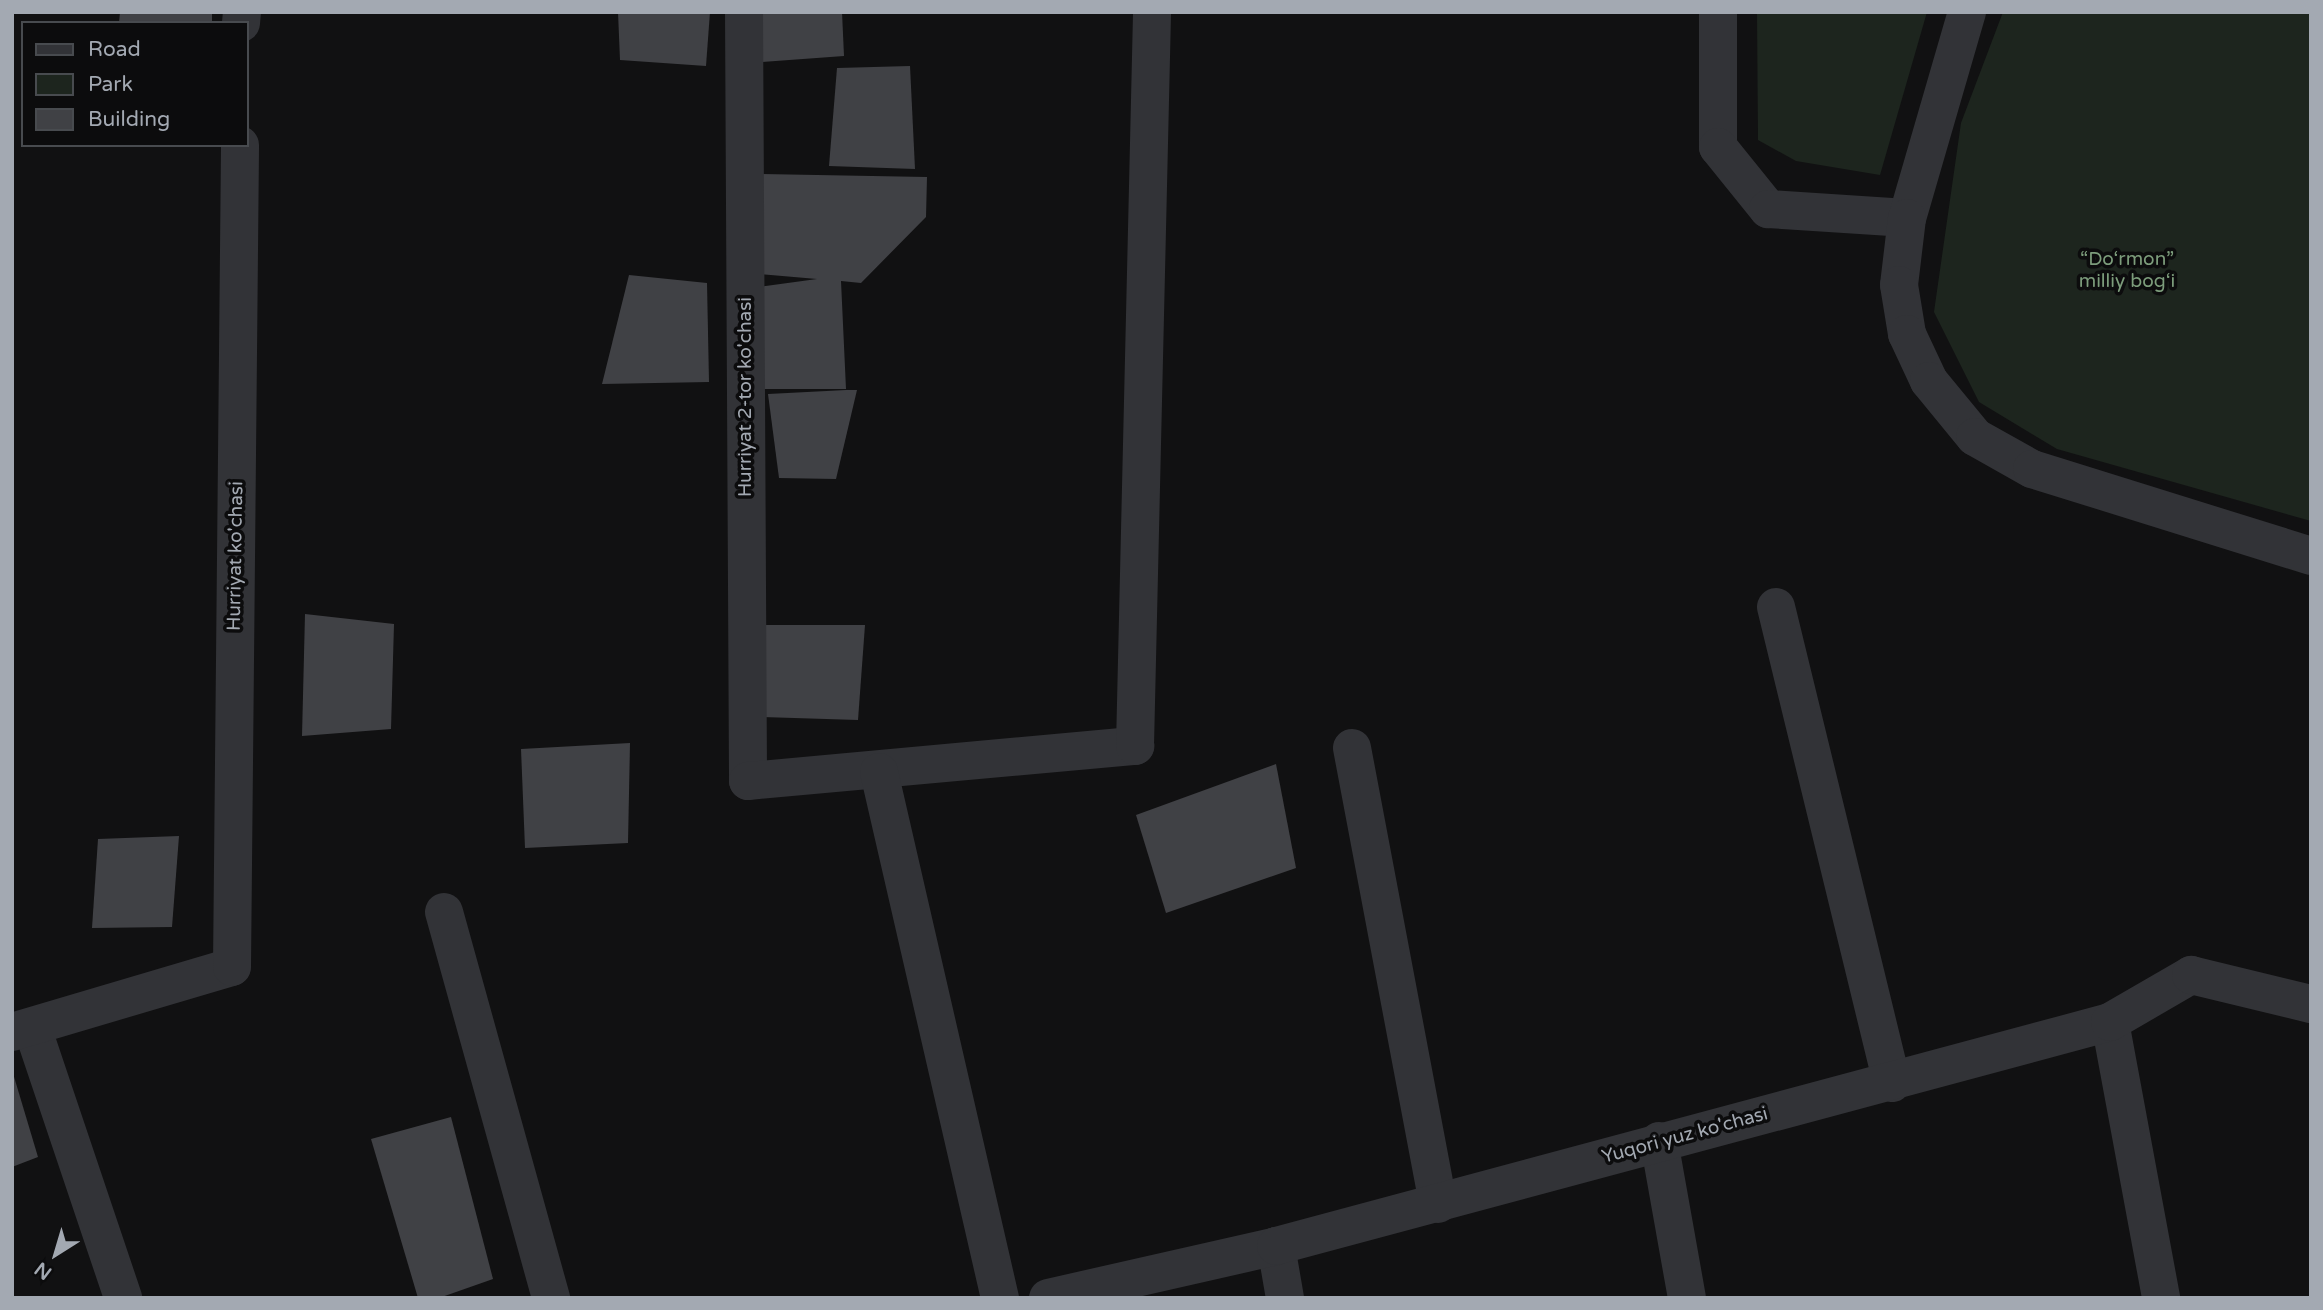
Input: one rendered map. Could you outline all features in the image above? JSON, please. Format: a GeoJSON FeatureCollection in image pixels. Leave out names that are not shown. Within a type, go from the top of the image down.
{"type":"FeatureCollection","features":[{"type":"Feature","properties":{"kind":"street","name":"Hurriyat 2-tor ko'chasi"},"geometry":{"type":"LineString","coordinates":[[744,12],[748,781],[879,772]]}},
{"type":"Feature","properties":{"kind":"street"},"geometry":{"type":"LineString","coordinates":[[1000,1298],[879,772],[1135,746],[1152,12]]}},
{"type":"Feature","properties":{"kind":"street"},"geometry":{"type":"LineString","coordinates":[[1718,12],[1718,147],[1768,209],[1907,218]]}},
{"type":"Feature","properties":{"kind":"street"},"geometry":{"type":"LineString","coordinates":[[1966,12],[1907,218],[1899,285],[1907,334],[1942,402],[1975,438],[2071,485],[2311,556]]}},
{"type":"Feature","properties":{"kind":"street","name":"Hurriyat ko'chasi"},"geometry":{"type":"LineString","coordinates":[[22,1030],[232,967],[240,147]]}},
{"type":"Feature","properties":{"kind":"street"},"geometry":{"type":"LineString","coordinates":[[1776,607],[1892,1083]]}},
{"type":"Feature","properties":{"kind":"street"},"geometry":{"type":"LineString","coordinates":[[1352,748],[1438,1204]]}},
{"type":"Feature","properties":{"kind":"street"},"geometry":{"type":"LineString","coordinates":[[444,912],[551,1298]]}},
{"type":"Feature","properties":{"kind":"street","name":"Yuqori yuz ko'chasi"},"geometry":{"type":"LineString","coordinates":[[1048,1298],[1276,1247],[1659,1141],[1892,1083],[2110,1022],[2191,975],[2311,1004]]}},
{"type":"Feature","properties":{"kind":"street"},"geometry":{"type":"LineString","coordinates":[[2110,1022],[2161,1298]]}},
{"type":"Feature","properties":{"kind":"street"},"geometry":{"type":"LineString","coordinates":[[22,1030],[123,1298]]}},
{"type":"Feature","properties":{"kind":"street"},"geometry":{"type":"LineString","coordinates":[[1659,1141],[1687,1298]]}},
{"type":"Feature","properties":{"kind":"street"},"geometry":{"type":"LineString","coordinates":[[1276,1247],[1285,1298]]}},
{"type":"Feature","properties":{"kind":"green space"},"geometry":{"type":"Polygon","coordinates":[[[1757,12],[1927,12],[1880,175],[1796,161],[1758,140],[1757,12]]]}},
{"type":"Feature","properties":{"kind":"green space","name":"“Do‘rmon” milliy bog‘i"},"geometry":{"type":"Polygon","coordinates":[[[2003,12],[2311,12],[2311,521],[2057,449],[1979,402],[1934,312],[1961,123],[2003,12]]]}},
{"type":"Feature","properties":{"kind":"building"},"geometry":{"type":"Polygon","coordinates":[[[120,12],[212,12],[212,21],[119,21],[120,12]]]}},
{"type":"Feature","properties":{"kind":"building"},"geometry":{"type":"Polygon","coordinates":[[[618,12],[710,12],[706,66],[620,60],[618,12]]]}},
{"type":"Feature","properties":{"kind":"building"},"geometry":{"type":"Polygon","coordinates":[[[762,12],[842,12],[844,56],[761,62],[762,12]]]}},
{"type":"Feature","properties":{"kind":"building"},"geometry":{"type":"Polygon","coordinates":[[[910,66],[915,169],[829,166],[837,68],[910,66]]]}},
{"type":"Feature","properties":{"kind":"building"},"geometry":{"type":"Polygon","coordinates":[[[755,174],[927,177],[926,217],[861,283],[841,281],[846,389],[753,389],[758,287],[817,279],[758,274],[755,174]]]}},
{"type":"Feature","properties":{"kind":"building"},"geometry":{"type":"Polygon","coordinates":[[[629,275],[707,283],[709,382],[602,384],[629,275]]]}},
{"type":"Feature","properties":{"kind":"building"},"geometry":{"type":"Polygon","coordinates":[[[857,390],[836,479],[779,478],[768,394],[857,390]]]}},
{"type":"Feature","properties":{"kind":"building"},"geometry":{"type":"Polygon","coordinates":[[[305,614],[394,624],[391,729],[302,736],[305,614]]]}},
{"type":"Feature","properties":{"kind":"building"},"geometry":{"type":"Polygon","coordinates":[[[757,625],[865,625],[858,720],[759,717],[757,625]]]}},
{"type":"Feature","properties":{"kind":"building"},"geometry":{"type":"Polygon","coordinates":[[[630,743],[628,843],[525,848],[521,749],[630,743]]]}},
{"type":"Feature","properties":{"kind":"building"},"geometry":{"type":"Polygon","coordinates":[[[1276,764],[1296,868],[1166,913],[1136,815],[1276,764]]]}},
{"type":"Feature","properties":{"kind":"building"},"geometry":{"type":"Polygon","coordinates":[[[179,836],[172,927],[92,928],[98,839],[179,836]]]}},
{"type":"Feature","properties":{"kind":"building"},"geometry":{"type":"Polygon","coordinates":[[[12,1070],[38,1157],[12,1167],[12,1070]]]}},
{"type":"Feature","properties":{"kind":"building"},"geometry":{"type":"Polygon","coordinates":[[[451,1117],[493,1279],[439,1298],[418,1298],[371,1139],[451,1117]]]}}]}
